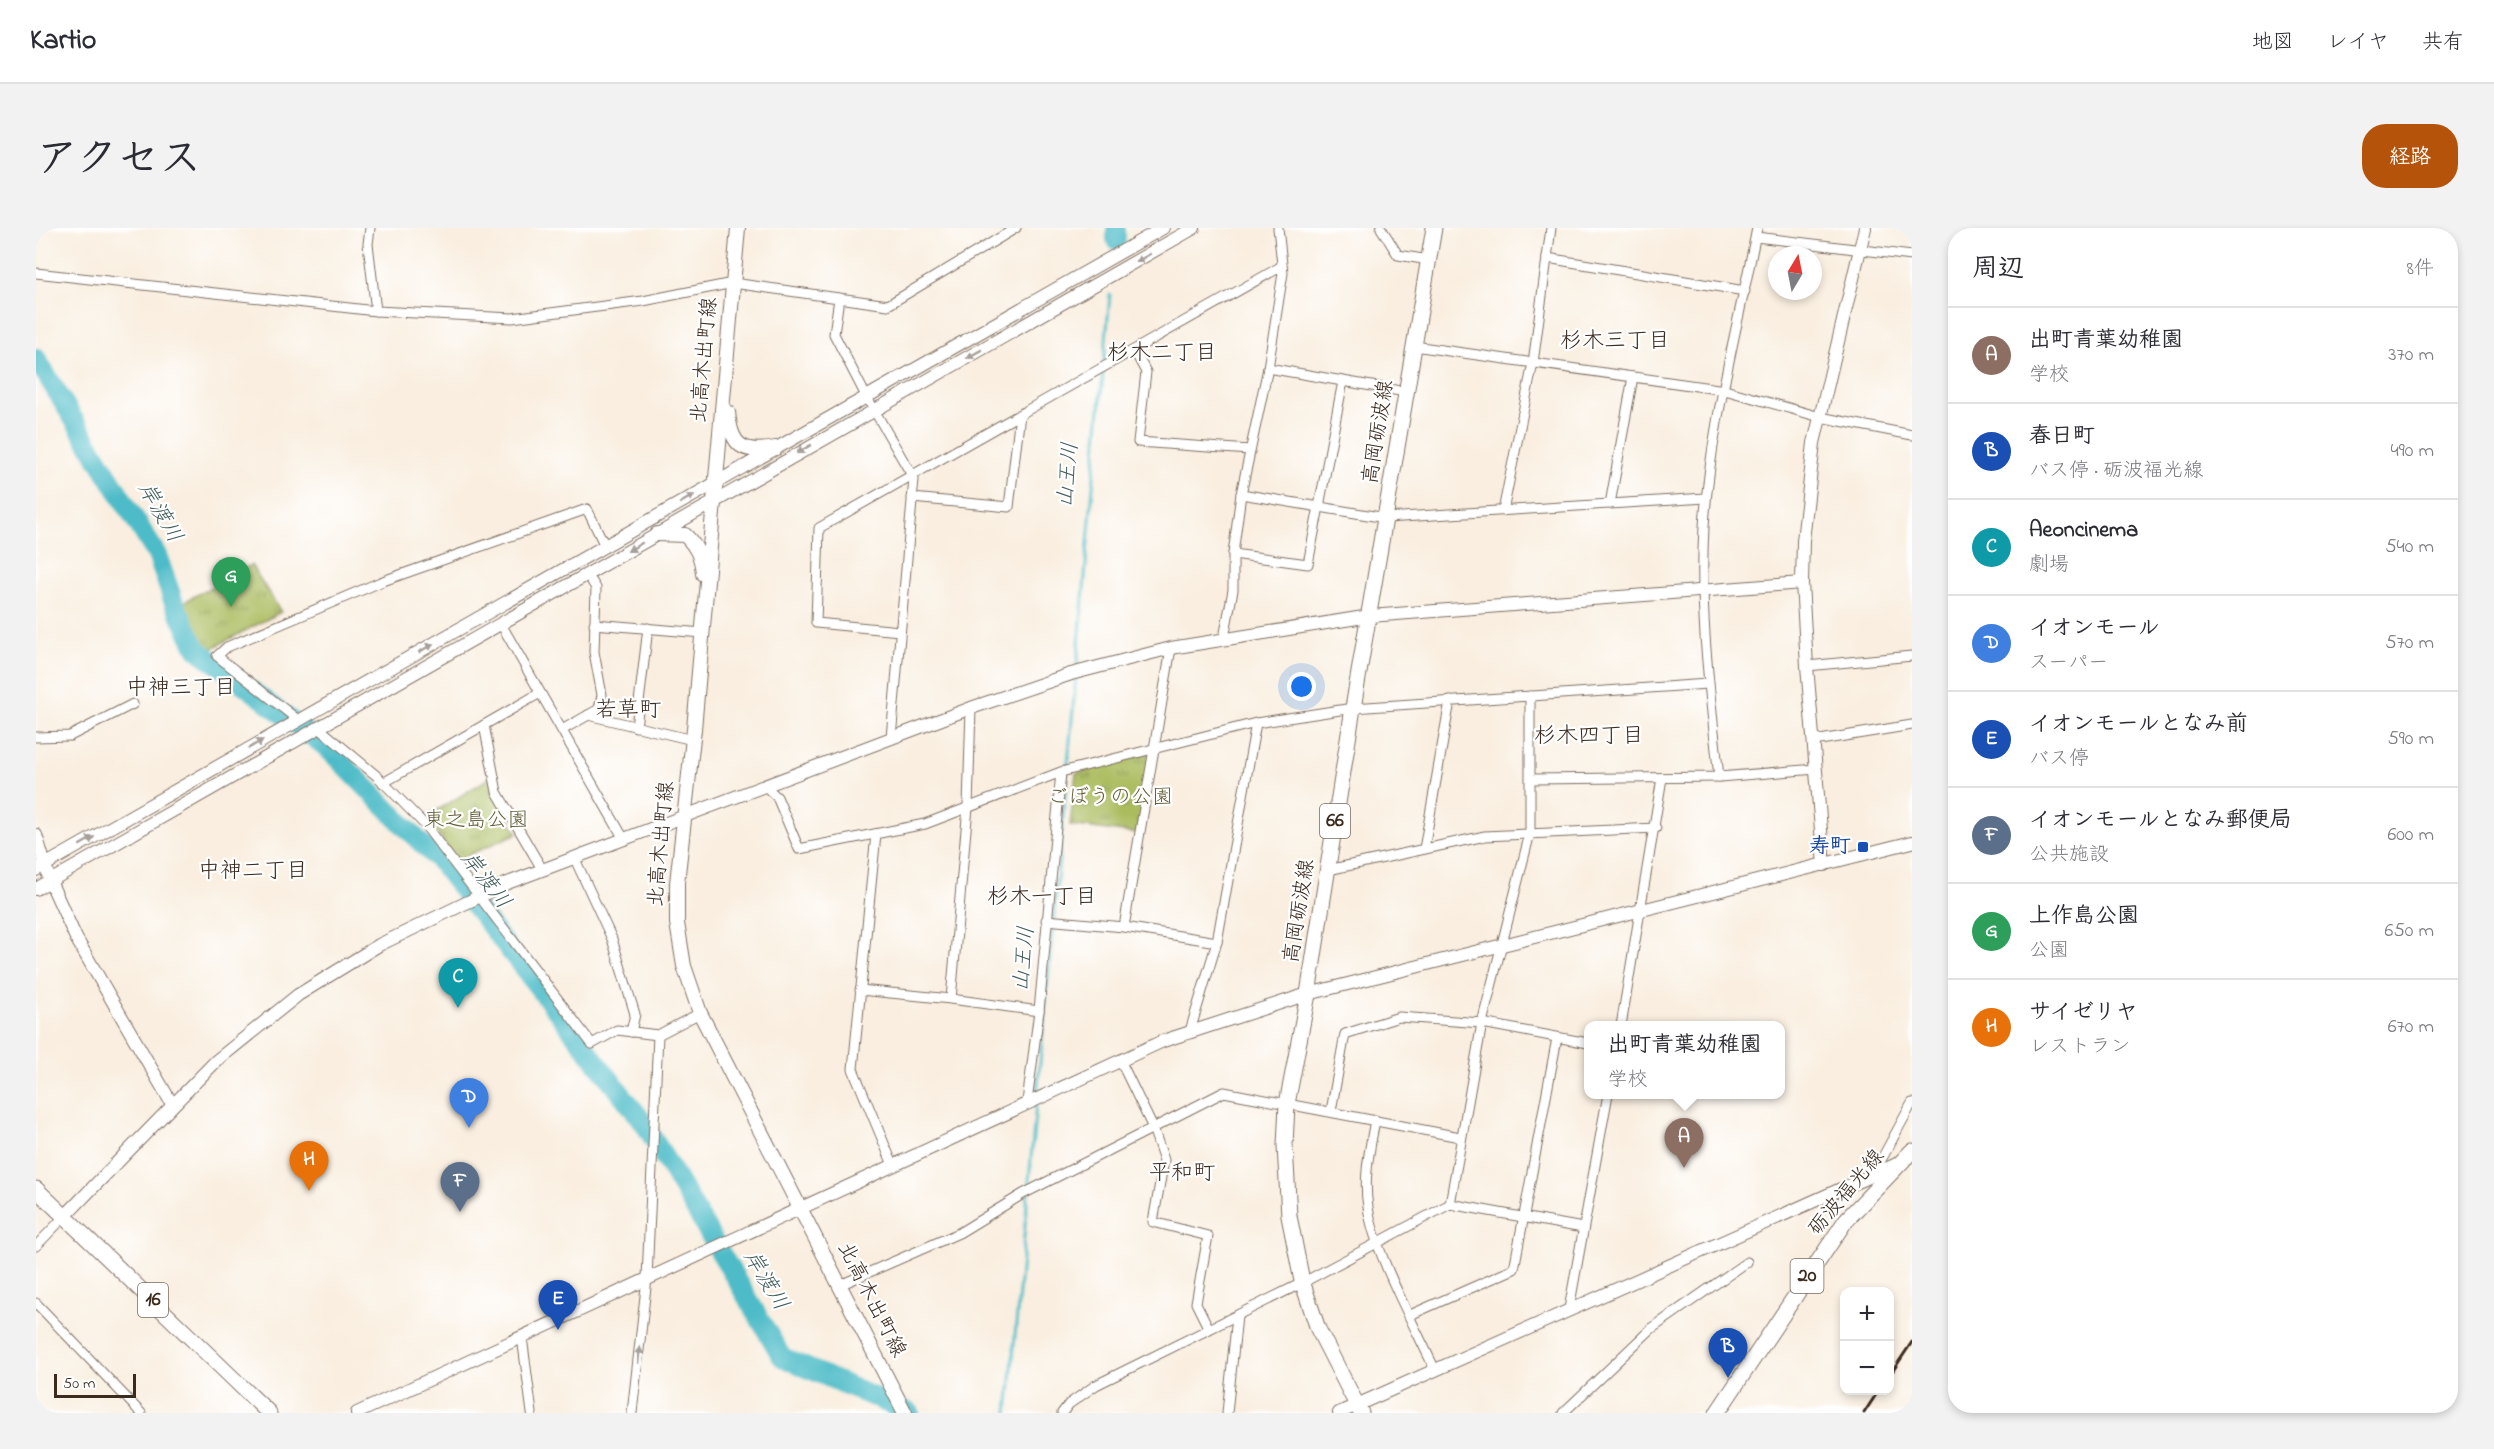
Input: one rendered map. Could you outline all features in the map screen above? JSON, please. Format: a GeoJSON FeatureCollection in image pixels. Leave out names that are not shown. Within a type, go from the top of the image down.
{"type":"FeatureCollection","features":[{"type":"Feature","properties":{"kind":"main road","name":"北高木出町線"},"geometry":{"type":"LineString","coordinates":[[738,228],[705,612],[677,883],[677,923],[684,966],[700,1013],[905,1413]]}},
{"type":"Feature","properties":{"kind":"main road","name":"高岡砺波線"},"geometry":{"type":"LineString","coordinates":[[1359,1409],[1317,1329],[1302,1283],[1289,1216],[1285,1146],[1287,1104],[1308,994],[1353,708],[1434,228]]}},
{"type":"Feature","properties":{"kind":"main road"},"geometry":{"type":"LineString","coordinates":[[726,371],[729,423],[735,440],[746,450],[756,452],[776,448]]}},
{"type":"Feature","properties":{"kind":"main road"},"geometry":{"type":"LineString","coordinates":[[657,534],[685,535],[695,545],[702,561],[705,612]]}},
{"type":"Feature","properties":{"kind":"main road","name":"砺波福光線"},"geometry":{"type":"LineString","coordinates":[[1717,1413],[1846,1220],[1912,1151]]}},
{"type":"Feature","properties":{"kind":"main road","name":"16"},"geometry":{"type":"LineString","coordinates":[[36,1189],[269,1413]]}},
{"type":"Feature","properties":{"kind":"street"},"geometry":{"type":"LineString","coordinates":[[370,228],[368,244],[376,311]]}},
{"type":"Feature","properties":{"kind":"street"},"geometry":{"type":"LineString","coordinates":[[36,273],[376,311],[512,318],[633,302],[733,283],[888,305],[1005,231],[1016,228]]}},
{"type":"Feature","properties":{"kind":"street"},"geometry":{"type":"LineString","coordinates":[[41,867],[1163,228]]}},
{"type":"Feature","properties":{"kind":"street"},"geometry":{"type":"LineString","coordinates":[[36,889],[1194,228]]}},
{"type":"Feature","properties":{"kind":"street"},"geometry":{"type":"LineString","coordinates":[[1224,638],[1233,590],[1233,555],[1241,494],[1268,368],[1282,266],[1278,228]]}},
{"type":"Feature","properties":{"kind":"street"},"geometry":{"type":"LineString","coordinates":[[1381,228],[1398,255],[1429,260]]}},
{"type":"Feature","properties":{"kind":"street"},"geometry":{"type":"LineString","coordinates":[[1503,511],[1533,363],[1551,228]]}},
{"type":"Feature","properties":{"kind":"street"},"geometry":{"type":"LineString","coordinates":[[1824,865],[1802,584],[1807,495],[1820,417],[1865,228]]}},
{"type":"Feature","properties":{"kind":"street"},"geometry":{"type":"LineString","coordinates":[[1719,777],[1708,684],[1702,590],[1706,498],[1757,232],[1912,256]]}},
{"type":"Feature","properties":{"kind":"street"},"geometry":{"type":"LineString","coordinates":[[1547,258],[1745,291]]}},
{"type":"Feature","properties":{"kind":"street"},"geometry":{"type":"LineString","coordinates":[[900,631],[816,623],[819,528],[1282,266]]}},
{"type":"Feature","properties":{"kind":"street"},"geometry":{"type":"LineString","coordinates":[[839,298],[834,334],[873,410],[912,476],[891,738]]}},
{"type":"Feature","properties":{"kind":"street"},"geometry":{"type":"LineString","coordinates":[[1414,346],[1725,390],[1820,417],[1912,435]]}},
{"type":"Feature","properties":{"kind":"street"},"geometry":{"type":"LineString","coordinates":[[1134,350],[1146,372],[1138,442],[1250,450]]}},
{"type":"Feature","properties":{"kind":"street"},"geometry":{"type":"LineString","coordinates":[[1268,368],[1406,392]]}},
{"type":"Feature","properties":{"kind":"street"},"geometry":{"type":"LineString","coordinates":[[1610,504],[1633,377]]}},
{"type":"Feature","properties":{"kind":"street"},"geometry":{"type":"LineString","coordinates":[[1233,555],[1308,564],[1321,507],[1343,381]]}},
{"type":"Feature","properties":{"kind":"street"},"geometry":{"type":"LineString","coordinates":[[912,498],[1009,507],[1020,414]]}},
{"type":"Feature","properties":{"kind":"street"},"geometry":{"type":"LineString","coordinates":[[1241,494],[1386,518],[1706,498]]}},
{"type":"Feature","properties":{"kind":"street"},"geometry":{"type":"LineString","coordinates":[[298,720],[217,656],[226,647],[383,581],[587,509],[605,546]]}},
{"type":"Feature","properties":{"kind":"street"},"geometry":{"type":"LineString","coordinates":[[562,730],[599,709],[602,695],[594,652],[596,588],[587,574]]}},
{"type":"Feature","properties":{"kind":"street"},"geometry":{"type":"LineString","coordinates":[[36,1246],[216,1061],[298,995],[379,945],[478,895],[542,869],[685,818],[971,708],[1071,674],[1171,648],[1370,616],[1802,584]]}},
{"type":"Feature","properties":{"kind":"street"},"geometry":{"type":"LineString","coordinates":[[501,624],[624,839]]}},
{"type":"Feature","properties":{"kind":"street"},"geometry":{"type":"LineString","coordinates":[[594,624],[703,633]]}},
{"type":"Feature","properties":{"kind":"street"},"geometry":{"type":"LineString","coordinates":[[636,727],[648,628]]}},
{"type":"Feature","properties":{"kind":"street"},"geometry":{"type":"LineString","coordinates":[[1124,927],[1171,648]]}},
{"type":"Feature","properties":{"kind":"street"},"geometry":{"type":"LineString","coordinates":[[1807,666],[1912,656]]}},
{"type":"Feature","properties":{"kind":"street"},"geometry":{"type":"LineString","coordinates":[[765,786],[777,797],[798,849],[925,824],[1060,772],[1156,746],[1256,723],[1353,708],[1708,684]]}},
{"type":"Feature","properties":{"kind":"street"},"geometry":{"type":"LineString","coordinates":[[383,783],[540,693]]}},
{"type":"Feature","properties":{"kind":"street"},"geometry":{"type":"LineString","coordinates":[[1450,1204],[1460,1137],[1482,1023],[1530,833],[1530,696]]}},
{"type":"Feature","properties":{"kind":"street"},"geometry":{"type":"LineString","coordinates":[[1424,849],[1450,702]]}},
{"type":"Feature","properties":{"kind":"street"},"geometry":{"type":"LineString","coordinates":[[36,737],[70,736],[133,704]]}},
{"type":"Feature","properties":{"kind":"street"},"geometry":{"type":"LineString","coordinates":[[951,999],[968,807],[971,708]]}},
{"type":"Feature","properties":{"kind":"street"},"geometry":{"type":"LineString","coordinates":[[588,715],[693,740]]}},
{"type":"Feature","properties":{"kind":"street"},"geometry":{"type":"LineString","coordinates":[[1190,1031],[1212,965],[1217,942],[1256,723]]}},
{"type":"Feature","properties":{"kind":"street"},"geometry":{"type":"LineString","coordinates":[[484,725],[497,792],[542,869]]}},
{"type":"Feature","properties":{"kind":"street"},"geometry":{"type":"LineString","coordinates":[[1814,741],[1912,725]]}},
{"type":"Feature","properties":{"kind":"street"},"geometry":{"type":"LineString","coordinates":[[319,728],[383,783],[424,824],[592,1044],[617,1030],[658,1035],[700,1013]]}},
{"type":"Feature","properties":{"kind":"street"},"geometry":{"type":"LineString","coordinates":[[1531,779],[1719,777],[1816,769]]}},
{"type":"Feature","properties":{"kind":"street"},"geometry":{"type":"LineString","coordinates":[[1027,1102],[1039,1011],[1060,772]]}},
{"type":"Feature","properties":{"kind":"street"},"geometry":{"type":"LineString","coordinates":[[1622,1021],[1656,828],[1662,778]]}},
{"type":"Feature","properties":{"kind":"street"},"geometry":{"type":"LineString","coordinates":[[1328,870],[1485,836],[1656,828]]}},
{"type":"Feature","properties":{"kind":"street"},"geometry":{"type":"LineString","coordinates":[[36,834],[41,867],[50,881],[76,938],[172,1104]]}},
{"type":"Feature","properties":{"kind":"street"},"geometry":{"type":"LineString","coordinates":[[876,834],[853,1069],[893,1165]]}},
{"type":"Feature","properties":{"kind":"street"},"geometry":{"type":"LineString","coordinates":[[357,1413],[801,1209],[1027,1102],[1190,1031],[1308,994],[1912,842]]}},
{"type":"Feature","properties":{"kind":"street"},"geometry":{"type":"LineString","coordinates":[[574,857],[612,939],[635,1014],[631,1032]]}},
{"type":"Feature","properties":{"kind":"street"},"geometry":{"type":"LineString","coordinates":[[1046,920],[1124,927],[1217,942]]}},
{"type":"Feature","properties":{"kind":"street"},"geometry":{"type":"LineString","coordinates":[[860,990],[1039,1011]]}},
{"type":"Feature","properties":{"kind":"street"},"geometry":{"type":"LineString","coordinates":[[1331,1111],[1345,1034],[1399,1017],[1482,1023],[1584,1042]]}},
{"type":"Feature","properties":{"kind":"street"},"geometry":{"type":"LineString","coordinates":[[632,1413],[647,1278],[658,1035]]}},
{"type":"Feature","properties":{"kind":"street"},"geometry":{"type":"LineString","coordinates":[[1410,1315],[1514,1269],[1557,1038]]}},
{"type":"Feature","properties":{"kind":"street"},"geometry":{"type":"LineString","coordinates":[[1120,1060],[1153,1128],[1164,1160],[1153,1222],[1208,1236],[1196,1303],[1209,1329]]}},
{"type":"Feature","properties":{"kind":"street"},"geometry":{"type":"LineString","coordinates":[[840,1285],[959,1233],[1023,1194],[1224,1092],[1460,1137]]}},
{"type":"Feature","properties":{"kind":"street"},"geometry":{"type":"LineString","coordinates":[[1569,1309],[1607,1099]]}},
{"type":"Feature","properties":{"kind":"street"},"geometry":{"type":"LineString","coordinates":[[1880,1172],[1879,1164],[1912,1103]]}},
{"type":"Feature","properties":{"kind":"street"},"geometry":{"type":"LineString","coordinates":[[1375,1120],[1367,1170],[1367,1198],[1377,1243],[1435,1370]]}},
{"type":"Feature","properties":{"kind":"street"},"geometry":{"type":"LineString","coordinates":[[1339,1413],[1359,1409],[1435,1370],[1569,1309],[1900,1163]]}},
{"type":"Feature","properties":{"kind":"street"},"geometry":{"type":"LineString","coordinates":[[1062,1413],[1069,1404],[1096,1385],[1302,1283],[1450,1204],[1583,1228]]}},
{"type":"Feature","properties":{"kind":"street"},"geometry":{"type":"LineString","coordinates":[[1563,1413],[1651,1329],[1747,1262]]}},
{"type":"Feature","properties":{"kind":"street"},"geometry":{"type":"LineString","coordinates":[[36,1303],[141,1413]]}},
{"type":"Feature","properties":{"kind":"street"},"geometry":{"type":"LineString","coordinates":[[1227,1413],[1237,1316]]}},
{"type":"Feature","properties":{"kind":"street"},"geometry":{"type":"LineString","coordinates":[[522,1337],[532,1413]]}},
{"type":"Feature","properties":{"kind":"green space"},"geometry":{"type":"Polygon","coordinates":[[[251,565],[281,612],[209,650],[186,619],[184,602],[251,565]]]}},
{"type":"Feature","properties":{"kind":"green space","name":"ごぼうの公園"},"geometry":{"type":"Polygon","coordinates":[[[1152,752],[1139,834],[1070,825],[1076,773],[1152,752]]]}},
{"type":"Feature","properties":{"kind":"green space","name":"東之島公園"},"geometry":{"type":"Polygon","coordinates":[[[489,778],[503,810],[518,833],[457,860],[425,818],[489,778]]]}},
{"type":"Feature","properties":{"kind":"waterway","name":"山王川"},"geometry":{"type":"LineString","coordinates":[[1116,228],[1116,240]]}},
{"type":"Feature","properties":{"kind":"waterway","name":"山王川"},"geometry":{"type":"LineString","coordinates":[[1077,667],[1110,295]]}},
{"type":"Feature","properties":{"kind":"waterway","name":"岸渡川"},"geometry":{"type":"LineString","coordinates":[[36,358],[157,555],[174,603],[197,649],[326,747],[443,865],[644,1123],[782,1357],[910,1413]]}},
{"type":"Feature","properties":{"kind":"waterway","name":"山王川"},"geometry":{"type":"LineString","coordinates":[[1037,1095],[1076,677]]}},
{"type":"Feature","properties":{"kind":"waterway","name":"山王川"},"geometry":{"type":"LineString","coordinates":[[1008,1413],[1036,1104]]}},
{"type":"Feature","properties":{"kind":"railway"},"geometry":{"type":"LineString","coordinates":[[1894,1369],[1912,1342]]}},
{"type":"Feature","properties":{"kind":"railway"},"geometry":{"type":"LineString","coordinates":[[1864,1413],[1876,1395]]}},
{"type":"Feature","properties":{"kind":"place","name":"上作島公園"},"geometry":{"type":"Point","coordinates":[231,607]}},
{"type":"Feature","properties":{"kind":"place","name":"寿町"},"geometry":{"type":"Point","coordinates":[1863,847]}},
{"type":"Feature","properties":{"kind":"place","name":"Aeoncinema"},"geometry":{"type":"Point","coordinates":[458,1008]}},
{"type":"Feature","properties":{"kind":"place","name":"イオンモール"},"geometry":{"type":"Point","coordinates":[469,1128]}},
{"type":"Feature","properties":{"kind":"place","name":"出町青葉幼稚園"},"geometry":{"type":"Point","coordinates":[1684,1168]}},
{"type":"Feature","properties":{"kind":"place","name":"サイゼリヤ"},"geometry":{"type":"Point","coordinates":[309,1191]}},
{"type":"Feature","properties":{"kind":"place","name":"イオンモールとなみ郵便局"},"geometry":{"type":"Point","coordinates":[460,1212]}},
{"type":"Feature","properties":{"kind":"place","name":"イオンモールとなみ前"},"geometry":{"type":"Point","coordinates":[558,1330]}},
{"type":"Feature","properties":{"kind":"place","name":"春日町"},"geometry":{"type":"Point","coordinates":[1728,1378]}},
{"type":"Feature","properties":{"kind":"district","name":"杉木三丁目"},"geometry":{"type":"Point","coordinates":[1615,342]}},
{"type":"Feature","properties":{"kind":"district","name":"杉木二丁目"},"geometry":{"type":"Point","coordinates":[1162,354]}},
{"type":"Feature","properties":{"kind":"district","name":"中神三丁目"},"geometry":{"type":"Point","coordinates":[181,689]}},
{"type":"Feature","properties":{"kind":"district","name":"若草町"},"geometry":{"type":"Point","coordinates":[628,711]}},
{"type":"Feature","properties":{"kind":"district","name":"杉木四丁目"},"geometry":{"type":"Point","coordinates":[1589,737]}},
{"type":"Feature","properties":{"kind":"district","name":"中神二丁目"},"geometry":{"type":"Point","coordinates":[253,872]}},
{"type":"Feature","properties":{"kind":"district","name":"杉木一丁目"},"geometry":{"type":"Point","coordinates":[1042,898]}},
{"type":"Feature","properties":{"kind":"district","name":"平和町"},"geometry":{"type":"Point","coordinates":[1182,1174]}}]}
